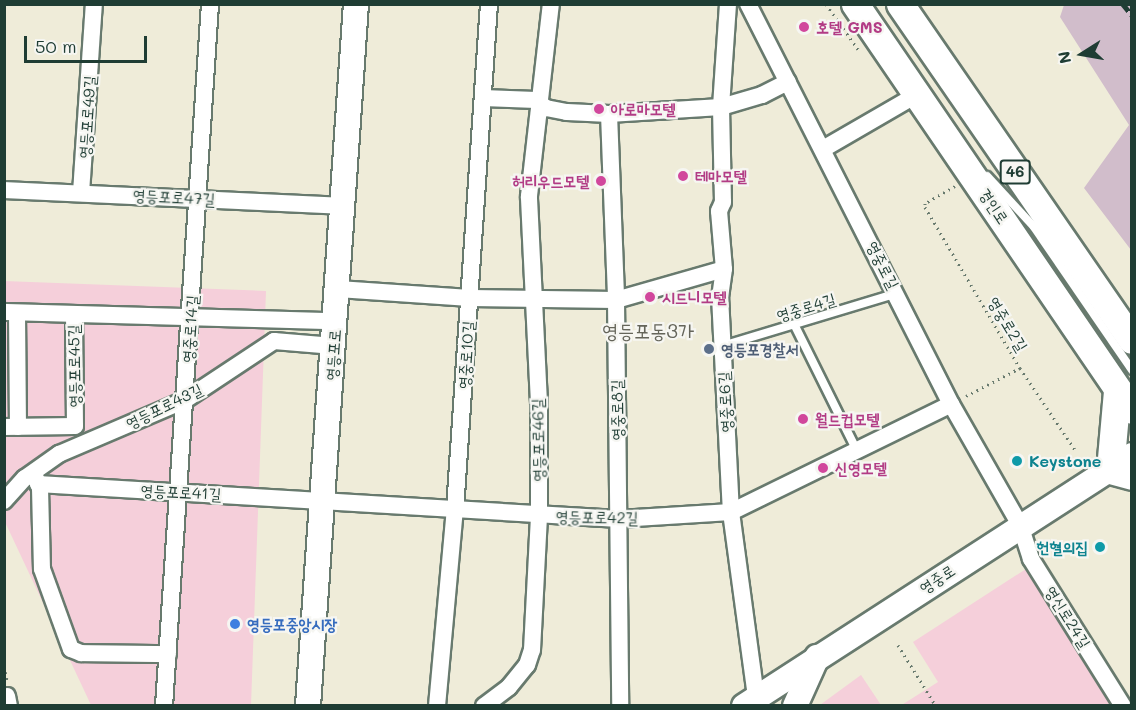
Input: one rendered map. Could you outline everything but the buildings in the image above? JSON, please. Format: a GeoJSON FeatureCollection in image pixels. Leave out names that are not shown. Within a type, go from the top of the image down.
{"type":"FeatureCollection","features":[{"type":"Feature","properties":{"kind":"main road","name":"영등포로"},"geometry":{"type":"LineString","coordinates":[[308,705],[356,4]]}},
{"type":"Feature","properties":{"kind":"main road","name":"경인로"},"geometry":{"type":"LineString","coordinates":[[855,4],[1127,390]]}},
{"type":"Feature","properties":{"kind":"main road","name":"46"},"geometry":{"type":"LineString","coordinates":[[900,4],[1131,340]]}},
{"type":"Feature","properties":{"kind":"main road"},"geometry":{"type":"LineString","coordinates":[[1124,467],[1127,390]]}},
{"type":"Feature","properties":{"kind":"main road","name":"영중로"},"geometry":{"type":"LineString","coordinates":[[750,702],[1020,525],[1124,467]]}},
{"type":"Feature","properties":{"kind":"main road"},"geometry":{"type":"LineString","coordinates":[[795,705],[817,657]]}},
{"type":"Feature","properties":{"kind":"street","name":"영등포로49길"},"geometry":{"type":"LineString","coordinates":[[81,193],[94,4]]}},
{"type":"Feature","properties":{"kind":"street","name":"영중로14길"},"geometry":{"type":"LineString","coordinates":[[164,705],[210,4]]}},
{"type":"Feature","properties":{"kind":"street","name":"영중로10길"},"geometry":{"type":"LineString","coordinates":[[437,705],[455,510],[489,4]]}},
{"type":"Feature","properties":{"kind":"street","name":"영등포로46길"},"geometry":{"type":"LineString","coordinates":[[484,705],[508,687],[527,665],[532,650],[539,516],[539,403],[532,299],[529,196],[551,4]]}},
{"type":"Feature","properties":{"kind":"street","name":"영중로6길"},"geometry":{"type":"LineString","coordinates":[[728,4],[721,107],[723,202],[719,211],[724,269],[720,296],[731,512],[750,702]]}},
{"type":"Feature","properties":{"kind":"street","name":"영중로길"},"geometry":{"type":"LineString","coordinates":[[748,4],[897,293],[951,404],[1020,525]]}},
{"type":"Feature","properties":{"kind":"street"},"geometry":{"type":"LineString","coordinates":[[483,98],[536,100],[567,112],[609,114],[721,107],[762,95],[788,82]]}},
{"type":"Feature","properties":{"kind":"street"},"geometry":{"type":"LineString","coordinates":[[823,149],[918,94]]}},
{"type":"Feature","properties":{"kind":"street","name":"영중로8길"},"geometry":{"type":"LineString","coordinates":[[609,114],[616,300],[620,705]]}},
{"type":"Feature","properties":{"kind":"street","name":"영등포로47길"},"geometry":{"type":"LineString","coordinates":[[4,190],[343,206]]}},
{"type":"Feature","properties":{"kind":"street"},"geometry":{"type":"LineString","coordinates":[[338,289],[470,298],[616,300],[724,269]]}},
{"type":"Feature","properties":{"kind":"street","name":"영등포로45길"},"geometry":{"type":"LineString","coordinates":[[74,314],[75,426],[11,427],[11,312],[335,321]]}},
{"type":"Feature","properties":{"kind":"street","name":"영등포로43길"},"geometry":{"type":"LineString","coordinates":[[4,501],[36,478],[59,454],[185,400],[274,341],[334,346]]}},
{"type":"Feature","properties":{"kind":"street","name":"영등포로42길"},"geometry":{"type":"LineString","coordinates":[[323,501],[539,516],[619,519],[731,512],[951,404]]}},
{"type":"Feature","properties":{"kind":"street"},"geometry":{"type":"LineString","coordinates":[[36,478],[42,569],[70,649],[81,653],[168,654]]}},
{"type":"Feature","properties":{"kind":"street","name":"영등포로41길"},"geometry":{"type":"LineString","coordinates":[[36,478],[178,492],[323,501]]}},
{"type":"Feature","properties":{"kind":"street","name":"영신로24길"},"geometry":{"type":"LineString","coordinates":[[1020,525],[1031,559],[1123,705]]}},
{"type":"Feature","properties":{"kind":"lane","name":"영중로4길"},"geometry":{"type":"LineString","coordinates":[[722,346],[795,326],[897,293]]}},
{"type":"Feature","properties":{"kind":"lane"},"geometry":{"type":"LineString","coordinates":[[795,326],[857,451]]}},
{"type":"Feature","properties":{"kind":"path","name":"영중로2길"},"geometry":{"type":"LineString","coordinates":[[925,207],[1020,368],[1075,450]]}},
{"type":"Feature","properties":{"kind":"path"},"geometry":{"type":"LineString","coordinates":[[951,404],[1020,368]]}},
{"type":"Feature","properties":{"kind":"path"},"geometry":{"type":"LineString","coordinates":[[898,645],[936,705]]}},
{"type":"Feature","properties":{"kind":"shaded area"},"geometry":{"type":"Polygon","coordinates":[[[1064,5],[1131,5],[1131,250],[1084,188],[1129,125],[1060,17],[1064,5]]]}},
{"type":"Feature","properties":{"kind":"shaded area"},"geometry":{"type":"Polygon","coordinates":[[[4,281],[266,291],[251,705],[91,705],[5,522],[4,281]]]}},
{"type":"Feature","properties":{"kind":"shaded area"},"geometry":{"type":"Polygon","coordinates":[[[1029,567],[1115,706],[900,706],[938,682],[913,642],[1029,567]]]}},
{"type":"Feature","properties":{"kind":"shaded area"},"geometry":{"type":"Polygon","coordinates":[[[861,675],[881,705],[820,705],[824,702],[861,675]]]}},
{"type":"Feature","properties":{"kind":"railway"},"geometry":{"type":"LineString","coordinates":[[1123,4],[1132,15]]}},
{"type":"Feature","properties":{"kind":"place","name":"호텔 GMS"},"geometry":{"type":"Point","coordinates":[804,27]}},
{"type":"Feature","properties":{"kind":"place","name":"아로마모텔"},"geometry":{"type":"Point","coordinates":[599,109]}},
{"type":"Feature","properties":{"kind":"place","name":"테마모텔"},"geometry":{"type":"Point","coordinates":[683,176]}},
{"type":"Feature","properties":{"kind":"place","name":"허리우드모텔"},"geometry":{"type":"Point","coordinates":[601,181]}},
{"type":"Feature","properties":{"kind":"place","name":"시드니모텔"},"geometry":{"type":"Point","coordinates":[650,297]}},
{"type":"Feature","properties":{"kind":"place","name":"영등포경찰서"},"geometry":{"type":"Point","coordinates":[709,349]}},
{"type":"Feature","properties":{"kind":"place","name":"월드컵모텔"},"geometry":{"type":"Point","coordinates":[803,419]}},
{"type":"Feature","properties":{"kind":"place","name":"Keystone"},"geometry":{"type":"Point","coordinates":[1017,461]}},
{"type":"Feature","properties":{"kind":"place","name":"신영모텔"},"geometry":{"type":"Point","coordinates":[823,468]}},
{"type":"Feature","properties":{"kind":"place","name":"헌혈의집"},"geometry":{"type":"Point","coordinates":[1100,547]}},
{"type":"Feature","properties":{"kind":"place","name":"영등포중앙시장"},"geometry":{"type":"Point","coordinates":[235,624]}},
{"type":"Feature","properties":{"kind":"district","name":"영등포동3가"},"geometry":{"type":"Point","coordinates":[648,330]}}]}
